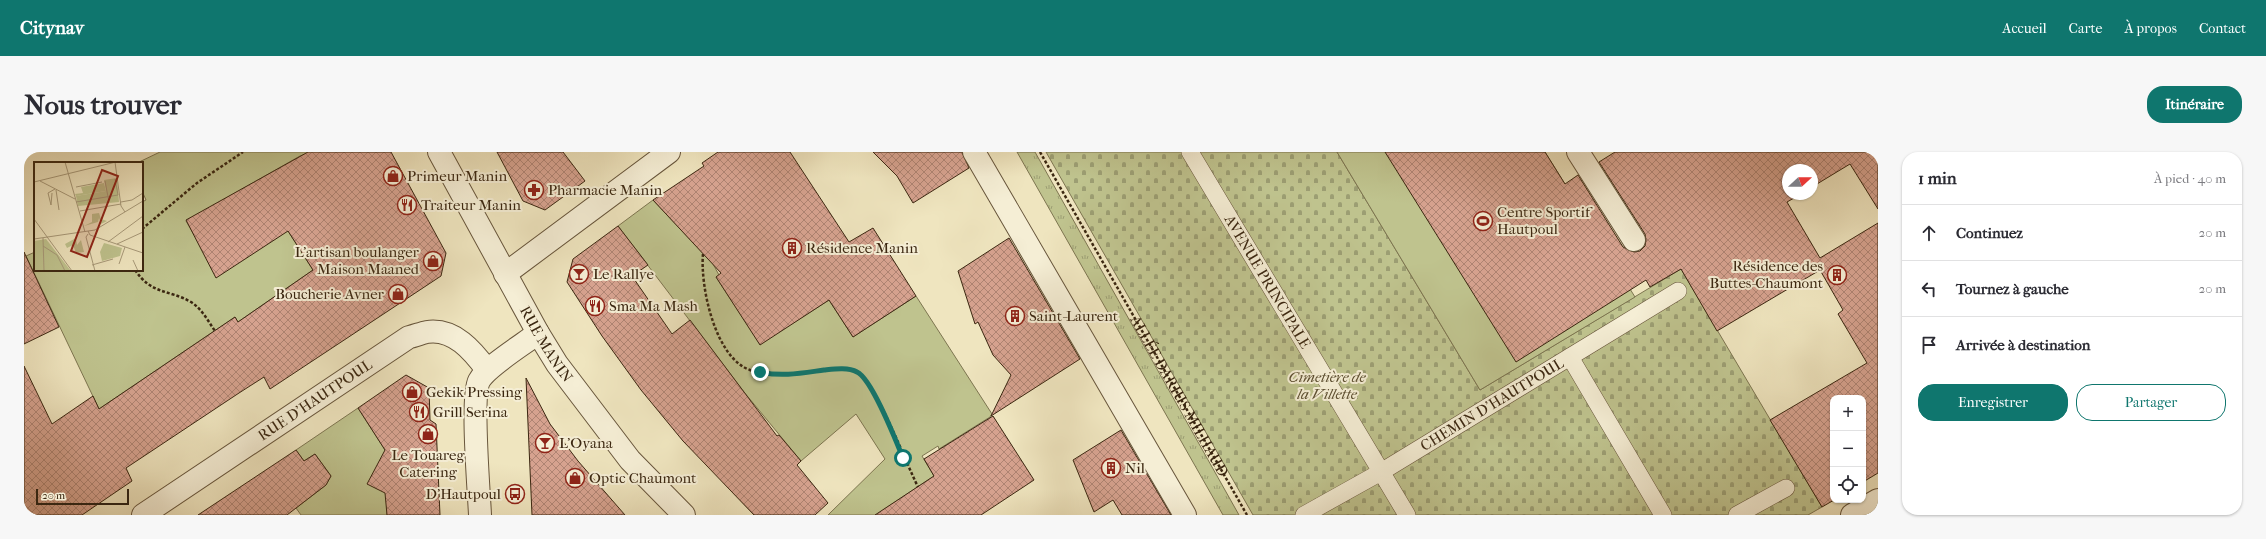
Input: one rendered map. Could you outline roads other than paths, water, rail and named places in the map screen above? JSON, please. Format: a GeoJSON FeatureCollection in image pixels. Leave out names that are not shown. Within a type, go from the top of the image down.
{"type":"FeatureCollection","features":[{"type":"Feature","properties":{"kind":"street","name":"RUE MANIN"},"geometry":{"type":"LineString","coordinates":[[439,152],[538,334],[557,364],[630,460],[684,515]]}},
{"type":"Feature","properties":{"kind":"street"},"geometry":{"type":"LineString","coordinates":[[505,274],[669,152]]}},
{"type":"Feature","properties":{"kind":"street"},"geometry":{"type":"LineString","coordinates":[[974,152],[1185,515]]}},
{"type":"Feature","properties":{"kind":"street"},"geometry":{"type":"LineString","coordinates":[[1578,152],[1634,240]]}},
{"type":"Feature","properties":{"kind":"street","name":"RUE D'HAUTPOUL"},"geometry":{"type":"LineString","coordinates":[[143,515],[409,337],[428,332],[451,334],[478,358],[487,370]]}},
{"type":"Feature","properties":{"kind":"street"},"geometry":{"type":"LineString","coordinates":[[480,515],[477,399],[479,382],[487,370],[538,334]]}},
{"type":"Feature","properties":{"kind":"street"},"geometry":{"type":"LineString","coordinates":[[1852,515],[1878,500]]}},
{"type":"Feature","properties":{"kind":"lane","name":"AVENUE PRINCIPALE"},"geometry":{"type":"LineString","coordinates":[[1190,152],[1407,515]]}},
{"type":"Feature","properties":{"kind":"lane","name":"CHEMIN D'HAUTPOUL"},"geometry":{"type":"LineString","coordinates":[[1304,515],[1381,472],[1678,291]]}},
{"type":"Feature","properties":{"kind":"lane"},"geometry":{"type":"LineString","coordinates":[[1570,357],[1663,515]]}},
{"type":"Feature","properties":{"kind":"lane"},"geometry":{"type":"LineString","coordinates":[[1737,515],[1786,488]]}},
{"type":"Feature","properties":{"kind":"place","name":"Primeur Manin"},"geometry":{"type":"Point","coordinates":[393,176]}},
{"type":"Feature","properties":{"kind":"place","name":"Pharmacie Manin"},"geometry":{"type":"Point","coordinates":[534,190]}},
{"type":"Feature","properties":{"kind":"place","name":"Traiteur Manin"},"geometry":{"type":"Point","coordinates":[407,205]}},
{"type":"Feature","properties":{"kind":"place","name":"Centre Sportif Hautpoul"},"geometry":{"type":"Point","coordinates":[1483,221]}},
{"type":"Feature","properties":{"kind":"place","name":"Résidence Manin"},"geometry":{"type":"Point","coordinates":[792,248]}},
{"type":"Feature","properties":{"kind":"place","name":"L'artisan boulanger Maison Maaned"},"geometry":{"type":"Point","coordinates":[433,261]}},
{"type":"Feature","properties":{"kind":"place","name":"Le Rallye"},"geometry":{"type":"Point","coordinates":[579,274]}},
{"type":"Feature","properties":{"kind":"place","name":"Résidence des Buttes-Chaumont"},"geometry":{"type":"Point","coordinates":[1837,275]}},
{"type":"Feature","properties":{"kind":"place","name":"Boucherie Avner"},"geometry":{"type":"Point","coordinates":[398,294]}},
{"type":"Feature","properties":{"kind":"place","name":"Sma Ma Mash"},"geometry":{"type":"Point","coordinates":[595,306]}},
{"type":"Feature","properties":{"kind":"place","name":"Saint-Laurent"},"geometry":{"type":"Point","coordinates":[1015,316]}},
{"type":"Feature","properties":{"kind":"place","name":"Gekik Pressing"},"geometry":{"type":"Point","coordinates":[412,392]}},
{"type":"Feature","properties":{"kind":"place","name":"Grill Serina"},"geometry":{"type":"Point","coordinates":[419,412]}},
{"type":"Feature","properties":{"kind":"place","name":"Le Touareg Catering"},"geometry":{"type":"Point","coordinates":[428,434]}},
{"type":"Feature","properties":{"kind":"place","name":"L'Oyana"},"geometry":{"type":"Point","coordinates":[545,443]}},
{"type":"Feature","properties":{"kind":"place","name":"Nil"},"geometry":{"type":"Point","coordinates":[1111,468]}},
{"type":"Feature","properties":{"kind":"place","name":"Optic Chaumont"},"geometry":{"type":"Point","coordinates":[575,478]}},
{"type":"Feature","properties":{"kind":"place","name":"D'Hautpoul"},"geometry":{"type":"Point","coordinates":[515,494]}},
{"type":"Feature","properties":{"kind":"park label","name":"Cimetière de la Villette"},"geometry":{"type":"Point","coordinates":[1327,386]}}]}
